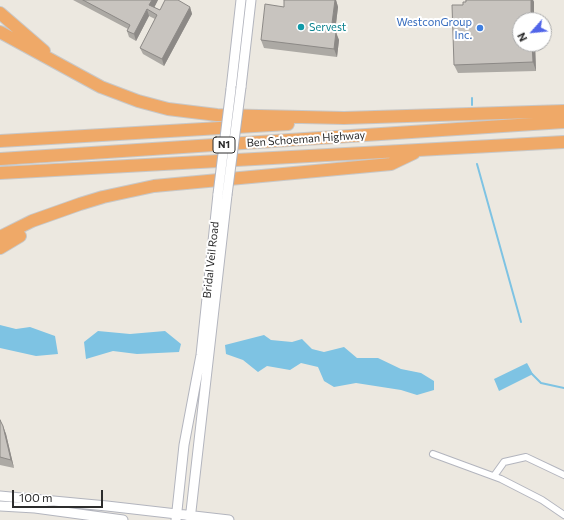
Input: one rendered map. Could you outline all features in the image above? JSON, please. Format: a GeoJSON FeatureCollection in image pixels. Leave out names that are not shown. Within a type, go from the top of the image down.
{"type":"FeatureCollection","features":[{"type":"Feature","properties":{"kind":"highway"},"geometry":{"type":"LineString","coordinates":[[0,13],[50,56],[79,76]]}},
{"type":"Feature","properties":{"kind":"highway"},"geometry":{"type":"LineString","coordinates":[[0,32],[101,87],[138,101],[181,111],[261,117],[379,118]]}},
{"type":"Feature","properties":{"kind":"highway"},"geometry":{"type":"LineString","coordinates":[[0,141],[379,118],[564,111]]}},
{"type":"Feature","properties":{"kind":"highway","name":"Ben Schoeman Highway"},"geometry":{"type":"LineString","coordinates":[[0,159],[564,122]]}},
{"type":"Feature","properties":{"kind":"highway","name":"Ben Schoeman Highway"},"geometry":{"type":"LineString","coordinates":[[0,174],[564,142]]}},
{"type":"Feature","properties":{"kind":"highway"},"geometry":{"type":"LineString","coordinates":[[0,238],[32,221],[103,197],[154,186],[391,164],[417,151]]}},
{"type":"Feature","properties":{"kind":"highway"},"geometry":{"type":"LineString","coordinates":[[0,248],[67,210]]}},
{"type":"Feature","properties":{"kind":"street","name":"Bridal Veil Road"},"geometry":{"type":"LineString","coordinates":[[191,518],[223,194],[231,89],[241,0]]}},
{"type":"Feature","properties":{"kind":"street","name":"Bridal Veil Road"},"geometry":{"type":"LineString","coordinates":[[176,517],[184,445],[201,355],[223,194],[241,87],[252,0]]}},
{"type":"Feature","properties":{"kind":"street"},"geometry":{"type":"LineString","coordinates":[[433,454],[494,476],[542,500],[564,514]]}},
{"type":"Feature","properties":{"kind":"street"},"geometry":{"type":"LineString","coordinates":[[494,476],[504,462],[526,457],[564,475]]}},
{"type":"Feature","properties":{"kind":"street"},"geometry":{"type":"LineString","coordinates":[[0,496],[176,517],[229,520]]}},
{"type":"Feature","properties":{"kind":"street"},"geometry":{"type":"LineString","coordinates":[[0,506],[123,520]]}},
{"type":"Feature","properties":{"kind":"water"},"geometry":{"type":"Polygon","coordinates":[[[0,325],[16,329],[30,327],[55,336],[58,354],[36,356],[0,348],[0,325]]]}},
{"type":"Feature","properties":{"kind":"water"},"geometry":{"type":"Polygon","coordinates":[[[98,331],[130,334],[165,331],[181,344],[179,352],[137,354],[113,351],[86,359],[84,342],[98,331]]]}},
{"type":"Feature","properties":{"kind":"water"},"geometry":{"type":"Polygon","coordinates":[[[264,335],[271,340],[292,342],[302,339],[312,349],[324,352],[344,347],[357,358],[378,358],[401,369],[421,373],[434,381],[434,390],[417,395],[401,390],[356,383],[334,387],[324,381],[318,367],[301,363],[290,370],[267,366],[258,372],[243,360],[226,354],[225,345],[264,335]]]}},
{"type":"Feature","properties":{"kind":"water"},"geometry":{"type":"Polygon","coordinates":[[[527,363],[533,374],[499,391],[494,379],[527,363]]]}},
{"type":"Feature","properties":{"kind":"building"},"geometry":{"type":"Polygon","coordinates":[[[83,0],[152,0],[149,5],[160,10],[165,0],[178,0],[190,7],[162,59],[140,48],[157,15],[147,9],[134,34],[127,31],[130,25],[83,0]]]}},
{"type":"Feature","properties":{"kind":"building","name":"Servest"},"geometry":{"type":"Polygon","coordinates":[[[284,0],[335,0],[331,31],[336,32],[334,49],[261,40],[265,4],[284,7],[284,0]]]}},
{"type":"Feature","properties":{"kind":"building"},"geometry":{"type":"Polygon","coordinates":[[[466,0],[531,0],[531,12],[512,12],[512,52],[532,52],[533,62],[454,65],[452,5],[463,5],[463,2],[466,2],[466,0]]]}},
{"type":"Feature","properties":{"kind":"building"},"geometry":{"type":"Polygon","coordinates":[[[0,420],[3,426],[11,460],[0,457],[0,420]]]}},
{"type":"Feature","properties":{"kind":"waterway"},"geometry":{"type":"LineString","coordinates":[[472,98],[472,105]]}},
{"type":"Feature","properties":{"kind":"waterway"},"geometry":{"type":"LineString","coordinates":[[477,164],[521,322]]}},
{"type":"Feature","properties":{"kind":"waterway"},"geometry":{"type":"LineString","coordinates":[[532,374],[541,383],[564,388]]}},
{"type":"Feature","properties":{"kind":"place","name":"Servest"},"geometry":{"type":"Point","coordinates":[301,27]}},
{"type":"Feature","properties":{"kind":"place","name":"WestconGroup Inc."},"geometry":{"type":"Point","coordinates":[480,28]}}]}
